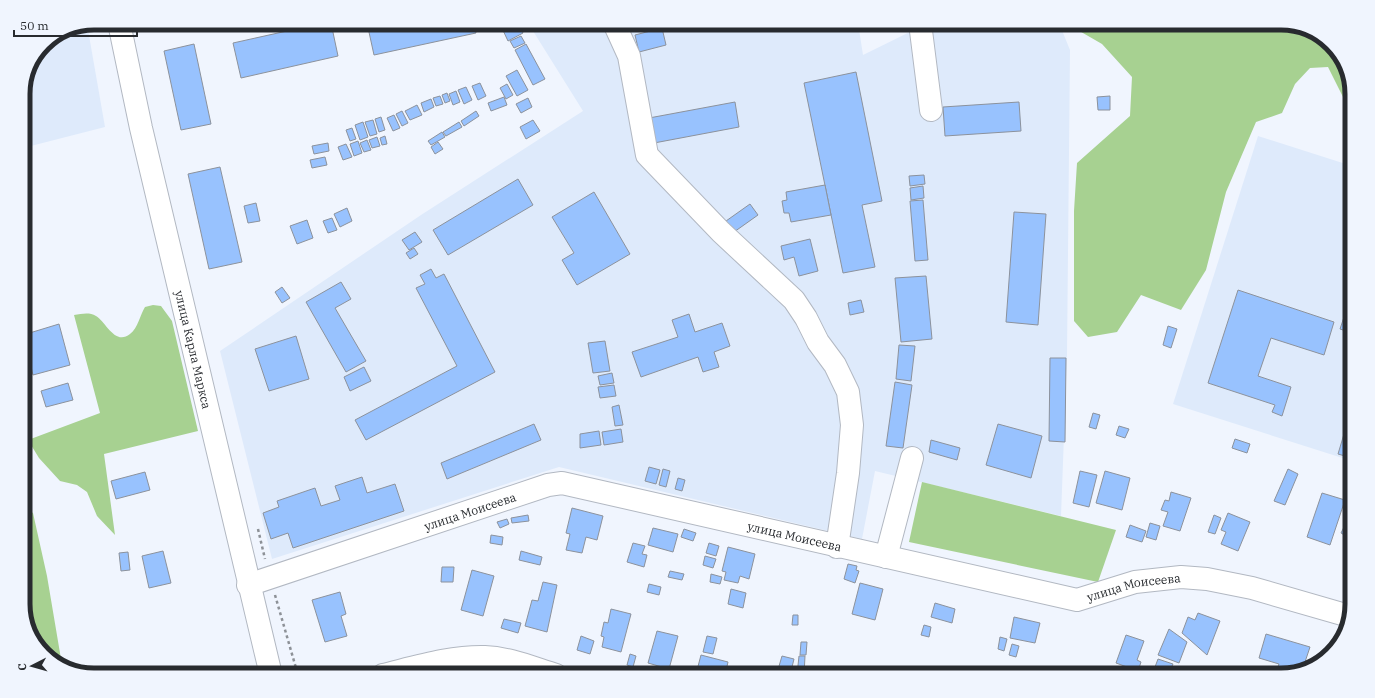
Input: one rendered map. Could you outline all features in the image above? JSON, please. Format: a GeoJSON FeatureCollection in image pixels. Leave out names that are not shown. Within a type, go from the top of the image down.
{"type":"FeatureCollection","features":[{"type":"Feature","properties":{"kind":"street","name":"улица Карла Маркса"},"geometry":{"type":"LineString","coordinates":[[120,30],[141,128],[248,585],[269,668]]}},
{"type":"Feature","properties":{"kind":"street"},"geometry":{"type":"LineString","coordinates":[[617,30],[629,56],[647,155],[721,232],[794,300],[818,342],[835,365],[848,392],[851,432],[848,473],[837,547]]}},
{"type":"Feature","properties":{"kind":"street"},"geometry":{"type":"LineString","coordinates":[[921,30],[931,110]]}},
{"type":"Feature","properties":{"kind":"street"},"geometry":{"type":"LineString","coordinates":[[886,557],[912,458]]}},
{"type":"Feature","properties":{"kind":"street","name":"улица Моисеева"},"geometry":{"type":"LineString","coordinates":[[248,585],[548,485],[562,483],[574,484],[837,547],[1077,600],[1135,582],[1181,577],[1252,588],[1344,615]]}},
{"type":"Feature","properties":{"kind":"street"},"geometry":{"type":"LineString","coordinates":[[417,668],[465,658],[486,657],[510,661],[533,668]]}},
{"type":"Feature","properties":{"kind":"shaded area"},"geometry":{"type":"Polygon","coordinates":[[[88,30],[105,127],[30,146],[30,90],[32,77],[43,55],[52,46],[69,35],[81,31],[88,30]]]}},
{"type":"Feature","properties":{"kind":"shaded area"},"geometry":{"type":"Polygon","coordinates":[[[532,30],[859,30],[863,55],[914,30],[1062,30],[1070,50],[1067,355],[1061,516],[875,471],[862,539],[559,467],[272,559],[220,351],[421,215],[583,111],[532,30]]]}},
{"type":"Feature","properties":{"kind":"shaded area"},"geometry":{"type":"Polygon","coordinates":[[[1258,136],[1345,164],[1345,459],[1173,404],[1258,136]]]}},
{"type":"Feature","properties":{"kind":"green space"},"geometry":{"type":"Polygon","coordinates":[[[1078,30],[1281,30],[1298,32],[1317,41],[1334,58],[1342,73],[1345,101],[1328,67],[1310,68],[1295,84],[1282,113],[1256,122],[1226,192],[1206,270],[1181,310],[1141,295],[1117,332],[1088,337],[1074,321],[1074,211],[1077,163],[1130,116],[1132,77],[1102,44],[1078,30]]]}},
{"type":"Feature","properties":{"kind":"green space"},"geometry":{"type":"Polygon","coordinates":[[[153,305],[161,306],[172,321],[198,431],[104,454],[115,535],[97,516],[87,492],[77,485],[60,481],[39,458],[30,443],[30,439],[100,413],[74,315],[91,314],[96,316],[115,335],[125,337],[135,328],[145,307],[153,305]]]}},
{"type":"Feature","properties":{"kind":"green space"},"geometry":{"type":"Polygon","coordinates":[[[922,482],[1116,530],[1098,582],[909,542],[922,482]]]}},
{"type":"Feature","properties":{"kind":"green space"},"geometry":{"type":"Polygon","coordinates":[[[30,511],[33,513],[47,576],[61,658],[52,652],[52,646],[46,646],[41,640],[33,625],[31,617],[30,511]]]}},
{"type":"Feature","properties":{"kind":"building"},"geometry":{"type":"Polygon","coordinates":[[[292,30],[332,30],[338,56],[241,78],[233,43],[292,30]]]}},
{"type":"Feature","properties":{"kind":"building"},"geometry":{"type":"Polygon","coordinates":[[[369,30],[475,30],[476,33],[374,55],[369,30]]]}},
{"type":"Feature","properties":{"kind":"building"},"geometry":{"type":"Polygon","coordinates":[[[503,30],[522,30],[523,33],[508,41],[503,30]]]}},
{"type":"Feature","properties":{"kind":"building"},"geometry":{"type":"Polygon","coordinates":[[[654,30],[662,30],[666,45],[639,52],[635,35],[654,30]]]}},
{"type":"Feature","properties":{"kind":"building"},"geometry":{"type":"Polygon","coordinates":[[[521,36],[525,43],[514,48],[510,41],[521,36]]]}},
{"type":"Feature","properties":{"kind":"building"},"geometry":{"type":"Polygon","coordinates":[[[194,44],[211,124],[181,130],[164,51],[194,44]]]}},
{"type":"Feature","properties":{"kind":"building"},"geometry":{"type":"Polygon","coordinates":[[[526,44],[545,79],[533,85],[515,50],[526,44]]]}},
{"type":"Feature","properties":{"kind":"building"},"geometry":{"type":"Polygon","coordinates":[[[517,70],[528,90],[517,96],[506,76],[517,70]]]}},
{"type":"Feature","properties":{"kind":"building"},"geometry":{"type":"Polygon","coordinates":[[[856,72],[882,201],[862,205],[875,267],[843,273],[804,83],[856,72]]]}},
{"type":"Feature","properties":{"kind":"building"},"geometry":{"type":"Polygon","coordinates":[[[480,83],[486,96],[478,100],[472,86],[480,83]]]}},
{"type":"Feature","properties":{"kind":"building"},"geometry":{"type":"Polygon","coordinates":[[[507,84],[513,95],[506,99],[500,88],[507,84]]]}},
{"type":"Feature","properties":{"kind":"building"},"geometry":{"type":"Polygon","coordinates":[[[466,87],[472,100],[464,104],[458,90],[466,87]]]}},
{"type":"Feature","properties":{"kind":"building"},"geometry":{"type":"Polygon","coordinates":[[[456,91],[460,102],[453,105],[449,94],[456,91]]]}},
{"type":"Feature","properties":{"kind":"building"},"geometry":{"type":"Polygon","coordinates":[[[447,93],[450,101],[445,103],[442,95],[447,93]]]}},
{"type":"Feature","properties":{"kind":"building"},"geometry":{"type":"Polygon","coordinates":[[[440,96],[443,104],[436,106],[433,98],[440,96]]]}},
{"type":"Feature","properties":{"kind":"building"},"geometry":{"type":"Polygon","coordinates":[[[1110,96],[1110,110],[1098,110],[1097,97],[1110,96]]]}},
{"type":"Feature","properties":{"kind":"building"},"geometry":{"type":"Polygon","coordinates":[[[504,97],[507,105],[491,111],[488,103],[504,97]]]}},
{"type":"Feature","properties":{"kind":"building"},"geometry":{"type":"Polygon","coordinates":[[[528,98],[532,107],[521,113],[516,104],[528,98]]]}},
{"type":"Feature","properties":{"kind":"building"},"geometry":{"type":"Polygon","coordinates":[[[431,99],[434,107],[424,112],[421,103],[431,99]]]}},
{"type":"Feature","properties":{"kind":"building"},"geometry":{"type":"Polygon","coordinates":[[[735,102],[739,127],[654,143],[649,118],[735,102]]]}},
{"type":"Feature","properties":{"kind":"building"},"geometry":{"type":"Polygon","coordinates":[[[1019,102],[1021,131],[945,136],[943,107],[1019,102]]]}},
{"type":"Feature","properties":{"kind":"building"},"geometry":{"type":"Polygon","coordinates":[[[417,105],[422,115],[410,120],[405,111],[417,105]]]}},
{"type":"Feature","properties":{"kind":"building"},"geometry":{"type":"Polygon","coordinates":[[[402,111],[408,123],[402,126],[396,114],[402,111]]]}},
{"type":"Feature","properties":{"kind":"building"},"geometry":{"type":"Polygon","coordinates":[[[476,111],[479,116],[464,126],[461,121],[476,111]]]}},
{"type":"Feature","properties":{"kind":"building"},"geometry":{"type":"Polygon","coordinates":[[[394,115],[400,128],[393,131],[387,118],[394,115]]]}},
{"type":"Feature","properties":{"kind":"building"},"geometry":{"type":"Polygon","coordinates":[[[381,117],[385,130],[379,132],[375,119],[381,117]]]}},
{"type":"Feature","properties":{"kind":"building"},"geometry":{"type":"Polygon","coordinates":[[[373,120],[377,134],[370,136],[365,122],[373,120]]]}},
{"type":"Feature","properties":{"kind":"building"},"geometry":{"type":"Polygon","coordinates":[[[533,120],[540,131],[526,139],[520,127],[533,120]]]}},
{"type":"Feature","properties":{"kind":"building"},"geometry":{"type":"Polygon","coordinates":[[[363,122],[368,137],[360,140],[355,125],[363,122]]]}},
{"type":"Feature","properties":{"kind":"building"},"geometry":{"type":"Polygon","coordinates":[[[459,122],[462,127],[446,136],[443,132],[459,122]]]}},
{"type":"Feature","properties":{"kind":"building"},"geometry":{"type":"Polygon","coordinates":[[[352,128],[356,139],[350,141],[346,130],[352,128]]]}},
{"type":"Feature","properties":{"kind":"building"},"geometry":{"type":"Polygon","coordinates":[[[442,132],[445,137],[431,145],[428,141],[442,132]]]}},
{"type":"Feature","properties":{"kind":"building"},"geometry":{"type":"Polygon","coordinates":[[[385,136],[387,144],[382,145],[380,138],[385,136]]]}},
{"type":"Feature","properties":{"kind":"building"},"geometry":{"type":"Polygon","coordinates":[[[377,137],[380,146],[372,148],[369,140],[377,137]]]}},
{"type":"Feature","properties":{"kind":"building"},"geometry":{"type":"Polygon","coordinates":[[[367,140],[371,150],[364,152],[360,143],[367,140]]]}},
{"type":"Feature","properties":{"kind":"building"},"geometry":{"type":"Polygon","coordinates":[[[358,141],[362,153],[354,156],[350,144],[358,141]]]}},
{"type":"Feature","properties":{"kind":"building"},"geometry":{"type":"Polygon","coordinates":[[[438,142],[443,149],[435,154],[431,147],[438,142]]]}},
{"type":"Feature","properties":{"kind":"building"},"geometry":{"type":"Polygon","coordinates":[[[328,143],[329,151],[314,154],[312,146],[328,143]]]}},
{"type":"Feature","properties":{"kind":"building"},"geometry":{"type":"Polygon","coordinates":[[[346,144],[352,157],[343,160],[338,147],[346,144]]]}},
{"type":"Feature","properties":{"kind":"building"},"geometry":{"type":"Polygon","coordinates":[[[325,157],[327,165],[312,168],[310,160],[325,157]]]}},
{"type":"Feature","properties":{"kind":"building"},"geometry":{"type":"Polygon","coordinates":[[[220,167],[242,262],[209,269],[188,174],[220,167]]]}},
{"type":"Feature","properties":{"kind":"building"},"geometry":{"type":"Polygon","coordinates":[[[924,175],[925,184],[910,186],[909,176],[924,175]]]}},
{"type":"Feature","properties":{"kind":"building"},"geometry":{"type":"Polygon","coordinates":[[[518,179],[533,205],[448,255],[433,230],[518,179]]]}},
{"type":"Feature","properties":{"kind":"building"},"geometry":{"type":"Polygon","coordinates":[[[825,185],[831,215],[791,222],[789,213],[784,213],[782,201],[787,200],[786,192],[825,185]]]}},
{"type":"Feature","properties":{"kind":"building"},"geometry":{"type":"Polygon","coordinates":[[[923,186],[924,198],[911,200],[910,188],[923,186]]]}},
{"type":"Feature","properties":{"kind":"building"},"geometry":{"type":"Polygon","coordinates":[[[594,192],[630,254],[577,285],[562,260],[574,253],[552,217],[594,192]]]}},
{"type":"Feature","properties":{"kind":"building"},"geometry":{"type":"Polygon","coordinates":[[[923,200],[928,260],[915,261],[910,201],[923,200]]]}},
{"type":"Feature","properties":{"kind":"building"},"geometry":{"type":"Polygon","coordinates":[[[256,203],[260,221],[248,223],[244,206],[256,203]]]}},
{"type":"Feature","properties":{"kind":"building"},"geometry":{"type":"Polygon","coordinates":[[[750,204],[758,215],[734,232],[726,221],[750,204]]]}},
{"type":"Feature","properties":{"kind":"building"},"geometry":{"type":"Polygon","coordinates":[[[347,208],[352,221],[340,227],[334,214],[347,208]]]}},
{"type":"Feature","properties":{"kind":"building"},"geometry":{"type":"Polygon","coordinates":[[[1014,212],[1046,214],[1038,325],[1006,322],[1014,212]]]}},
{"type":"Feature","properties":{"kind":"building"},"geometry":{"type":"Polygon","coordinates":[[[332,218],[337,230],[328,233],[323,221],[332,218]]]}},
{"type":"Feature","properties":{"kind":"building"},"geometry":{"type":"Polygon","coordinates":[[[307,220],[313,238],[297,244],[290,226],[307,220]]]}},
{"type":"Feature","properties":{"kind":"building"},"geometry":{"type":"Polygon","coordinates":[[[415,232],[422,242],[409,250],[402,240],[415,232]]]}},
{"type":"Feature","properties":{"kind":"building"},"geometry":{"type":"Polygon","coordinates":[[[810,239],[818,271],[799,276],[794,257],[784,260],[781,246],[810,239]]]}},
{"type":"Feature","properties":{"kind":"building"},"geometry":{"type":"Polygon","coordinates":[[[414,248],[418,254],[410,259],[406,253],[414,248]]]}},
{"type":"Feature","properties":{"kind":"building"},"geometry":{"type":"Polygon","coordinates":[[[431,269],[436,278],[444,274],[495,372],[366,440],[355,420],[457,366],[416,288],[425,284],[420,275],[431,269]]]}},
{"type":"Feature","properties":{"kind":"building"},"geometry":{"type":"Polygon","coordinates":[[[926,276],[932,339],[901,342],[895,278],[926,276]]]}},
{"type":"Feature","properties":{"kind":"building"},"geometry":{"type":"Polygon","coordinates":[[[341,282],[351,299],[335,308],[366,361],[346,372],[306,302],[341,282]]]}},
{"type":"Feature","properties":{"kind":"building"},"geometry":{"type":"Polygon","coordinates":[[[282,287],[290,298],[282,303],[275,292],[282,287]]]}},
{"type":"Feature","properties":{"kind":"building"},"geometry":{"type":"Polygon","coordinates":[[[1238,290],[1334,322],[1324,355],[1271,338],[1258,376],[1291,387],[1282,416],[1272,412],[1275,405],[1208,383],[1238,290]]]}},
{"type":"Feature","properties":{"kind":"building"},"geometry":{"type":"Polygon","coordinates":[[[861,300],[864,312],[850,315],[848,303],[861,300]]]}},
{"type":"Feature","properties":{"kind":"building"},"geometry":{"type":"Polygon","coordinates":[[[689,314],[695,332],[722,323],[730,346],[714,352],[719,367],[703,372],[698,357],[641,377],[632,352],[678,337],[672,320],[689,314]]]}},
{"type":"Feature","properties":{"kind":"building"},"geometry":{"type":"Polygon","coordinates":[[[1345,314],[1345,331],[1340,329],[1345,314]]]}},
{"type":"Feature","properties":{"kind":"building"},"geometry":{"type":"Polygon","coordinates":[[[59,324],[70,365],[33,375],[30,363],[30,333],[59,324]]]}},
{"type":"Feature","properties":{"kind":"building"},"geometry":{"type":"Polygon","coordinates":[[[1168,326],[1177,329],[1171,348],[1163,345],[1168,326]]]}},
{"type":"Feature","properties":{"kind":"building"},"geometry":{"type":"Polygon","coordinates":[[[296,336],[309,379],[269,391],[255,349],[296,336]]]}},
{"type":"Feature","properties":{"kind":"building"},"geometry":{"type":"Polygon","coordinates":[[[605,341],[610,371],[593,373],[588,343],[605,341]]]}},
{"type":"Feature","properties":{"kind":"building"},"geometry":{"type":"Polygon","coordinates":[[[899,345],[915,346],[911,381],[896,379],[899,345]]]}},
{"type":"Feature","properties":{"kind":"building"},"geometry":{"type":"Polygon","coordinates":[[[1050,358],[1066,358],[1065,442],[1049,441],[1050,358]]]}},
{"type":"Feature","properties":{"kind":"building"},"geometry":{"type":"Polygon","coordinates":[[[364,367],[371,381],[350,391],[344,377],[364,367]]]}},
{"type":"Feature","properties":{"kind":"building"},"geometry":{"type":"Polygon","coordinates":[[[612,373],[614,383],[600,385],[598,376],[612,373]]]}},
{"type":"Feature","properties":{"kind":"building"},"geometry":{"type":"Polygon","coordinates":[[[895,382],[912,385],[903,448],[886,446],[895,382]]]}},
{"type":"Feature","properties":{"kind":"building"},"geometry":{"type":"Polygon","coordinates":[[[68,383],[73,400],[46,407],[41,391],[68,383]]]}},
{"type":"Feature","properties":{"kind":"building"},"geometry":{"type":"Polygon","coordinates":[[[614,385],[616,396],[600,398],[598,387],[614,385]]]}},
{"type":"Feature","properties":{"kind":"building"},"geometry":{"type":"Polygon","coordinates":[[[619,405],[623,425],[615,426],[612,407],[619,405]]]}},
{"type":"Feature","properties":{"kind":"building"},"geometry":{"type":"Polygon","coordinates":[[[1093,413],[1100,415],[1096,429],[1089,427],[1093,413]]]}},
{"type":"Feature","properties":{"kind":"building"},"geometry":{"type":"Polygon","coordinates":[[[534,424],[541,440],[447,479],[441,463],[534,424]]]}},
{"type":"Feature","properties":{"kind":"building"},"geometry":{"type":"Polygon","coordinates":[[[998,424],[1042,436],[1031,478],[986,465],[998,424]]]}},
{"type":"Feature","properties":{"kind":"building"},"geometry":{"type":"Polygon","coordinates":[[[1119,426],[1129,429],[1125,438],[1116,435],[1119,426]]]}},
{"type":"Feature","properties":{"kind":"building"},"geometry":{"type":"Polygon","coordinates":[[[621,429],[623,442],[604,445],[602,432],[621,429]]]}},
{"type":"Feature","properties":{"kind":"building"},"geometry":{"type":"Polygon","coordinates":[[[599,431],[601,445],[580,448],[580,434],[599,431]]]}},
{"type":"Feature","properties":{"kind":"building"},"geometry":{"type":"Polygon","coordinates":[[[1344,434],[1345,456],[1338,454],[1344,434]]]}},
{"type":"Feature","properties":{"kind":"building"},"geometry":{"type":"Polygon","coordinates":[[[1235,439],[1250,444],[1247,453],[1232,448],[1235,439]]]}},
{"type":"Feature","properties":{"kind":"building"},"geometry":{"type":"Polygon","coordinates":[[[931,440],[960,448],[957,460],[929,452],[931,440]]]}},
{"type":"Feature","properties":{"kind":"building"},"geometry":{"type":"Polygon","coordinates":[[[649,467],[660,470],[656,484],[645,481],[649,467]]]}},
{"type":"Feature","properties":{"kind":"building"},"geometry":{"type":"Polygon","coordinates":[[[663,469],[670,471],[666,487],[659,485],[663,469]]]}},
{"type":"Feature","properties":{"kind":"building"},"geometry":{"type":"Polygon","coordinates":[[[1288,469],[1298,474],[1285,505],[1274,501],[1288,469]]]}},
{"type":"Feature","properties":{"kind":"building"},"geometry":{"type":"Polygon","coordinates":[[[1080,471],[1097,475],[1089,507],[1073,503],[1080,471]]]}},
{"type":"Feature","properties":{"kind":"building"},"geometry":{"type":"Polygon","coordinates":[[[1105,471],[1130,478],[1122,510],[1096,503],[1105,471]]]}},
{"type":"Feature","properties":{"kind":"building"},"geometry":{"type":"Polygon","coordinates":[[[145,472],[150,490],[116,499],[111,481],[145,472]]]}},
{"type":"Feature","properties":{"kind":"building"},"geometry":{"type":"Polygon","coordinates":[[[362,477],[367,493],[395,484],[404,511],[293,548],[288,533],[271,539],[263,513],[279,507],[277,501],[315,488],[321,506],[340,500],[335,486],[362,477]]]}},
{"type":"Feature","properties":{"kind":"building"},"geometry":{"type":"Polygon","coordinates":[[[678,478],[685,480],[682,491],[675,489],[678,478]]]}},
{"type":"Feature","properties":{"kind":"building"},"geometry":{"type":"Polygon","coordinates":[[[1171,492],[1191,498],[1180,531],[1163,526],[1168,512],[1161,510],[1165,500],[1169,501],[1171,492]]]}},
{"type":"Feature","properties":{"kind":"building"},"geometry":{"type":"Polygon","coordinates":[[[1322,493],[1345,500],[1330,545],[1307,537],[1322,493]]]}},
{"type":"Feature","properties":{"kind":"building"},"geometry":{"type":"Polygon","coordinates":[[[572,508],[603,516],[597,540],[586,537],[582,553],[566,550],[570,534],[566,533],[572,508]]]}},
{"type":"Feature","properties":{"kind":"building"},"geometry":{"type":"Polygon","coordinates":[[[1228,513],[1250,522],[1238,551],[1221,544],[1226,532],[1221,530],[1228,513]]]}},
{"type":"Feature","properties":{"kind":"building"},"geometry":{"type":"Polygon","coordinates":[[[528,515],[529,521],[512,523],[511,518],[528,515]]]}},
{"type":"Feature","properties":{"kind":"building"},"geometry":{"type":"Polygon","coordinates":[[[1214,515],[1221,518],[1215,534],[1208,532],[1214,515]]]}},
{"type":"Feature","properties":{"kind":"building"},"geometry":{"type":"Polygon","coordinates":[[[507,519],[509,524],[500,528],[497,522],[507,519]]]}},
{"type":"Feature","properties":{"kind":"building"},"geometry":{"type":"Polygon","coordinates":[[[1150,523],[1160,526],[1156,540],[1146,537],[1150,523]]]}},
{"type":"Feature","properties":{"kind":"building"},"geometry":{"type":"Polygon","coordinates":[[[1130,525],[1146,531],[1142,542],[1126,537],[1130,525]]]}},
{"type":"Feature","properties":{"kind":"building"},"geometry":{"type":"Polygon","coordinates":[[[1345,525],[1345,535],[1341,533],[1345,525]]]}},
{"type":"Feature","properties":{"kind":"building"},"geometry":{"type":"Polygon","coordinates":[[[653,528],[678,534],[673,552],[648,545],[653,528]]]}},
{"type":"Feature","properties":{"kind":"building"},"geometry":{"type":"Polygon","coordinates":[[[684,529],[696,533],[693,541],[681,537],[684,529]]]}},
{"type":"Feature","properties":{"kind":"building"},"geometry":{"type":"Polygon","coordinates":[[[491,535],[503,537],[502,545],[490,543],[491,535]]]}},
{"type":"Feature","properties":{"kind":"building"},"geometry":{"type":"Polygon","coordinates":[[[633,543],[645,546],[642,554],[647,555],[644,567],[627,562],[633,543]]]}},
{"type":"Feature","properties":{"kind":"building"},"geometry":{"type":"Polygon","coordinates":[[[709,543],[719,546],[716,556],[706,553],[709,543]]]}},
{"type":"Feature","properties":{"kind":"building"},"geometry":{"type":"Polygon","coordinates":[[[728,547],[755,554],[749,579],[740,576],[738,583],[724,580],[726,572],[722,571],[728,547]]]}},
{"type":"Feature","properties":{"kind":"building"},"geometry":{"type":"Polygon","coordinates":[[[163,551],[171,583],[149,588],[142,556],[163,551]]]}},
{"type":"Feature","properties":{"kind":"building"},"geometry":{"type":"Polygon","coordinates":[[[521,551],[542,557],[540,565],[519,560],[521,551]]]}},
{"type":"Feature","properties":{"kind":"building"},"geometry":{"type":"Polygon","coordinates":[[[128,552],[130,570],[121,571],[119,553],[128,552]]]}},
{"type":"Feature","properties":{"kind":"building"},"geometry":{"type":"Polygon","coordinates":[[[705,556],[716,559],[713,568],[703,565],[705,556]]]}},
{"type":"Feature","properties":{"kind":"building"},"geometry":{"type":"Polygon","coordinates":[[[848,564],[857,566],[856,570],[859,571],[855,583],[844,579],[848,564]]]}},
{"type":"Feature","properties":{"kind":"building"},"geometry":{"type":"Polygon","coordinates":[[[442,567],[454,567],[453,582],[441,582],[442,567]]]}},
{"type":"Feature","properties":{"kind":"building"},"geometry":{"type":"Polygon","coordinates":[[[472,570],[494,576],[483,616],[461,610],[472,570]]]}},
{"type":"Feature","properties":{"kind":"building"},"geometry":{"type":"Polygon","coordinates":[[[670,571],[684,574],[682,580],[668,577],[670,571]]]}},
{"type":"Feature","properties":{"kind":"building"},"geometry":{"type":"Polygon","coordinates":[[[711,574],[722,577],[720,584],[710,582],[711,574]]]}},
{"type":"Feature","properties":{"kind":"building"},"geometry":{"type":"Polygon","coordinates":[[[543,582],[557,585],[547,632],[525,626],[532,600],[538,601],[543,582]]]}},
{"type":"Feature","properties":{"kind":"building"},"geometry":{"type":"Polygon","coordinates":[[[860,583],[883,589],[875,620],[852,614],[860,583]]]}},
{"type":"Feature","properties":{"kind":"building"},"geometry":{"type":"Polygon","coordinates":[[[649,584],[661,587],[659,595],[647,592],[649,584]]]}},
{"type":"Feature","properties":{"kind":"building"},"geometry":{"type":"Polygon","coordinates":[[[731,589],[746,593],[743,608],[728,604],[731,589]]]}},
{"type":"Feature","properties":{"kind":"building"},"geometry":{"type":"Polygon","coordinates":[[[340,592],[346,614],[341,616],[347,636],[325,642],[312,600],[340,592]]]}},
{"type":"Feature","properties":{"kind":"building"},"geometry":{"type":"Polygon","coordinates":[[[935,603],[955,609],[952,623],[931,617],[935,603]]]}},
{"type":"Feature","properties":{"kind":"building"},"geometry":{"type":"Polygon","coordinates":[[[611,609],[631,614],[621,652],[602,647],[604,637],[601,636],[604,622],[608,623],[611,609]]]}},
{"type":"Feature","properties":{"kind":"building"},"geometry":{"type":"Polygon","coordinates":[[[1198,613],[1220,621],[1207,655],[1182,633],[1188,617],[1195,620],[1198,613]]]}},
{"type":"Feature","properties":{"kind":"building"},"geometry":{"type":"Polygon","coordinates":[[[793,615],[798,615],[798,625],[792,625],[793,615]]]}},
{"type":"Feature","properties":{"kind":"building"},"geometry":{"type":"Polygon","coordinates":[[[1014,617],[1040,623],[1035,643],[1010,638],[1014,617]]]}},
{"type":"Feature","properties":{"kind":"building"},"geometry":{"type":"Polygon","coordinates":[[[504,619],[521,623],[518,633],[501,628],[504,619]]]}},
{"type":"Feature","properties":{"kind":"building"},"geometry":{"type":"Polygon","coordinates":[[[924,625],[931,627],[929,637],[921,635],[924,625]]]}},
{"type":"Feature","properties":{"kind":"building"},"geometry":{"type":"Polygon","coordinates":[[[1169,629],[1187,642],[1179,663],[1158,655],[1169,629]]]}},
{"type":"Feature","properties":{"kind":"building"},"geometry":{"type":"Polygon","coordinates":[[[657,631],[678,636],[669,668],[648,663],[657,631]]]}},
{"type":"Feature","properties":{"kind":"building"},"geometry":{"type":"Polygon","coordinates":[[[1266,634],[1310,647],[1304,664],[1298,666],[1277,668],[1279,664],[1259,658],[1266,634]]]}},
{"type":"Feature","properties":{"kind":"building"},"geometry":{"type":"Polygon","coordinates":[[[1126,635],[1144,641],[1137,660],[1141,662],[1139,668],[1130,668],[1116,663],[1126,635]]]}},
{"type":"Feature","properties":{"kind":"building"},"geometry":{"type":"Polygon","coordinates":[[[581,636],[594,641],[590,654],[577,650],[581,636]]]}},
{"type":"Feature","properties":{"kind":"building"},"geometry":{"type":"Polygon","coordinates":[[[707,636],[717,638],[713,654],[703,652],[707,636]]]}},
{"type":"Feature","properties":{"kind":"building"},"geometry":{"type":"Polygon","coordinates":[[[1000,637],[1007,639],[1004,651],[998,649],[1000,637]]]}},
{"type":"Feature","properties":{"kind":"building"},"geometry":{"type":"Polygon","coordinates":[[[801,642],[807,642],[806,655],[800,655],[801,642]]]}},
{"type":"Feature","properties":{"kind":"building"},"geometry":{"type":"Polygon","coordinates":[[[1012,644],[1019,646],[1016,657],[1009,655],[1012,644]]]}},
{"type":"Feature","properties":{"kind":"building"},"geometry":{"type":"Polygon","coordinates":[[[630,654],[636,656],[633,667],[627,665],[630,654]]]}},
{"type":"Feature","properties":{"kind":"building"},"geometry":{"type":"Polygon","coordinates":[[[701,655],[728,662],[727,668],[698,668],[701,655]]]}},
{"type":"Feature","properties":{"kind":"building"},"geometry":{"type":"Polygon","coordinates":[[[782,656],[794,659],[792,668],[778,668],[782,656]]]}},
{"type":"Feature","properties":{"kind":"building"},"geometry":{"type":"Polygon","coordinates":[[[799,656],[805,656],[804,668],[798,668],[799,656]]]}},
{"type":"Feature","properties":{"kind":"building"},"geometry":{"type":"Polygon","coordinates":[[[1158,659],[1173,664],[1171,668],[1155,667],[1158,659]]]}}]}
